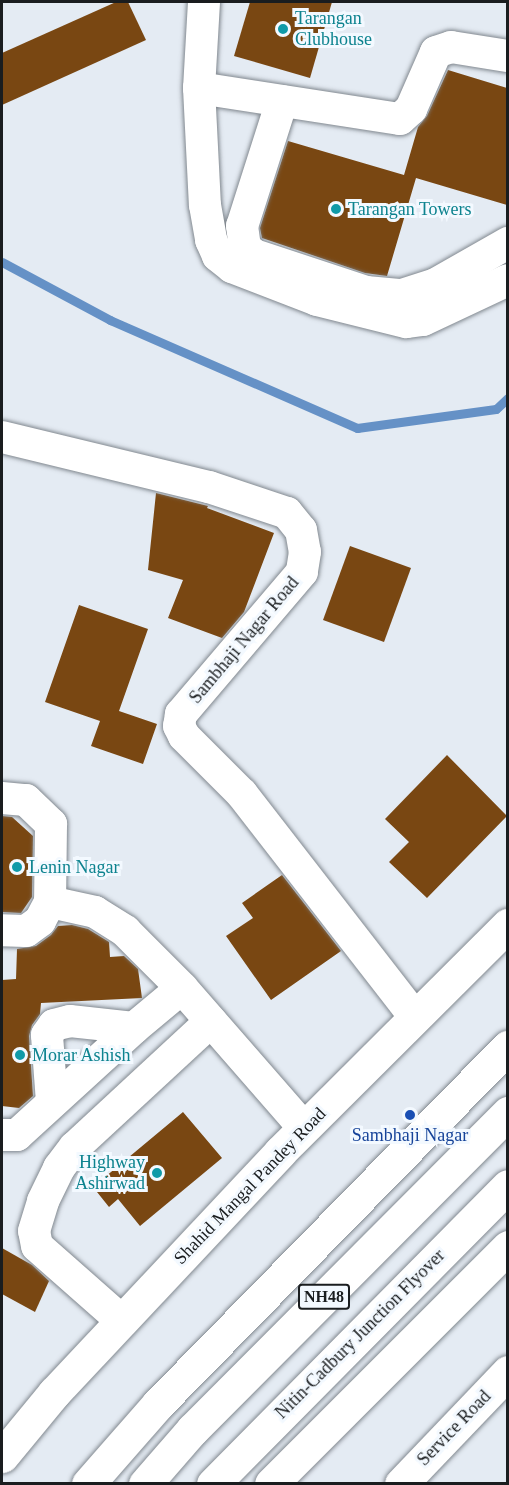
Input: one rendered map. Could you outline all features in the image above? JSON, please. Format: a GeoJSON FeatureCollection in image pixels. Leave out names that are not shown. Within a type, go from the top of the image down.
{"type":"FeatureCollection","features":[{"type":"Feature","properties":{"kind":"main road","name":"Shahid Mangal Pandey Road"},"geometry":{"type":"LineString","coordinates":[[2,1456],[54,1393],[304,1128],[507,925]]}},
{"type":"Feature","properties":{"kind":"main road"},"geometry":{"type":"LineString","coordinates":[[88,1484],[158,1404],[507,1047]]}},
{"type":"Feature","properties":{"kind":"main road","name":"NH48"},"geometry":{"type":"LineString","coordinates":[[145,1484],[192,1430],[507,1113]]}},
{"type":"Feature","properties":{"kind":"main road","name":"Nitin-Cadbury Junction Flyover"},"geometry":{"type":"LineString","coordinates":[[213,1484],[507,1186]]}},
{"type":"Feature","properties":{"kind":"main road"},"geometry":{"type":"LineString","coordinates":[[271,1484],[507,1247]]}},
{"type":"Feature","properties":{"kind":"main road","name":"Service Road"},"geometry":{"type":"LineString","coordinates":[[401,1484],[507,1372]]}},
{"type":"Feature","properties":{"kind":"main road"},"geometry":{"type":"LineString","coordinates":[[120,1447],[121,1484]]}},
{"type":"Feature","properties":{"kind":"street"},"geometry":{"type":"LineString","coordinates":[[204,2],[199,88],[207,224],[218,256],[232,267],[317,300],[414,322],[507,280]]}},
{"type":"Feature","properties":{"kind":"street"},"geometry":{"type":"LineString","coordinates":[[199,88],[400,119],[411,109],[436,52],[451,47],[507,56]]}},
{"type":"Feature","properties":{"kind":"street"},"geometry":{"type":"LineString","coordinates":[[282,101],[242,226],[245,247],[254,255],[366,292],[402,296],[436,284],[507,243]]}},
{"type":"Feature","properties":{"kind":"street","name":"Sambhaji Nagar Road"},"geometry":{"type":"LineString","coordinates":[[2,436],[209,487],[287,513],[301,530],[305,552],[302,572],[181,714],[179,726],[184,736],[242,794],[415,1017]]}},
{"type":"Feature","properties":{"kind":"street"},"geometry":{"type":"LineString","coordinates":[[2,798],[26,800],[51,824],[50,902],[40,921],[26,931],[2,930]]}},
{"type":"Feature","properties":{"kind":"street"},"geometry":{"type":"LineString","coordinates":[[50,902],[95,912],[125,931],[182,988],[304,1128]]}},
{"type":"Feature","properties":{"kind":"street"},"geometry":{"type":"LineString","coordinates":[[2,1135],[17,1135],[134,1028],[182,988]]}},
{"type":"Feature","properties":{"kind":"street"},"geometry":{"type":"LineString","coordinates":[[52,1102],[47,1035],[54,1025],[70,1021],[134,1028]]}},
{"type":"Feature","properties":{"kind":"street"},"geometry":{"type":"LineString","coordinates":[[122,1321],[37,1246],[34,1231],[43,1201],[59,1168],[75,1147],[211,1021]]}},
{"type":"Feature","properties":{"kind":"building"},"geometry":{"type":"Polygon","coordinates":[[[116,2],[128,2],[146,40],[2,105],[2,53],[116,2]]]}},
{"type":"Feature","properties":{"kind":"building","name":"Tarangan Clubhouse"},"geometry":{"type":"Polygon","coordinates":[[[250,2],[332,2],[310,78],[234,56],[250,2]]]}},
{"type":"Feature","properties":{"kind":"building"},"geometry":{"type":"Polygon","coordinates":[[[448,70],[507,88],[507,205],[416,178],[387,276],[365,273],[262,238],[260,228],[288,141],[404,175],[418,127],[427,116],[448,70]]]}},
{"type":"Feature","properties":{"kind":"building"},"geometry":{"type":"Polygon","coordinates":[[[156,493],[208,506],[207,508],[274,533],[244,612],[222,638],[168,618],[183,580],[148,570],[156,493]]]}},
{"type":"Feature","properties":{"kind":"building"},"geometry":{"type":"Polygon","coordinates":[[[350,546],[411,568],[384,642],[323,620],[350,546]]]}},
{"type":"Feature","properties":{"kind":"building"},"geometry":{"type":"Polygon","coordinates":[[[79,605],[148,629],[119,711],[157,724],[143,764],[91,746],[100,721],[45,702],[79,605]]]}},
{"type":"Feature","properties":{"kind":"building"},"geometry":{"type":"Polygon","coordinates":[[[447,755],[507,816],[427,898],[389,862],[409,842],[385,819],[447,755]]]}},
{"type":"Feature","properties":{"kind":"building","name":"Lenin Nagar"},"geometry":{"type":"Polygon","coordinates":[[[2,816],[12,817],[33,836],[32,897],[21,913],[2,912],[2,816]]]}},
{"type":"Feature","properties":{"kind":"building"},"geometry":{"type":"Polygon","coordinates":[[[282,875],[341,951],[271,1000],[226,936],[253,918],[242,903],[282,875]]]}},
{"type":"Feature","properties":{"kind":"building","name":"Morar Ashish"},"geometry":{"type":"Polygon","coordinates":[[[72,925],[88,929],[109,942],[110,957],[124,956],[138,969],[142,998],[41,1003],[40,1014],[32,1025],[29,1036],[33,1096],[19,1108],[2,1106],[2,980],[16,979],[17,949],[36,946],[51,935],[58,926],[72,925]]]}},
{"type":"Feature","properties":{"kind":"building","name":"Highway Ashirwad"},"geometry":{"type":"Polygon","coordinates":[[[183,1112],[222,1158],[140,1226],[118,1199],[109,1207],[93,1187],[183,1112]]]}},
{"type":"Feature","properties":{"kind":"building"},"geometry":{"type":"Polygon","coordinates":[[[2,1248],[32,1265],[49,1281],[35,1312],[2,1294],[2,1248]]]}},
{"type":"Feature","properties":{"kind":"waterway"},"geometry":{"type":"LineString","coordinates":[[2,262],[110,320],[357,428],[496,409],[508,398]]}},
{"type":"Feature","properties":{"kind":"place","name":"Tarangan Clubhouse"},"geometry":{"type":"Point","coordinates":[283,29]}},
{"type":"Feature","properties":{"kind":"place","name":"Tarangan Towers"},"geometry":{"type":"Point","coordinates":[336,209]}},
{"type":"Feature","properties":{"kind":"place","name":"Lenin Nagar"},"geometry":{"type":"Point","coordinates":[17,867]}},
{"type":"Feature","properties":{"kind":"place","name":"Morar Ashish"},"geometry":{"type":"Point","coordinates":[20,1055]}},
{"type":"Feature","properties":{"kind":"place","name":"Sambhaji Nagar"},"geometry":{"type":"Point","coordinates":[410,1115]}},
{"type":"Feature","properties":{"kind":"place","name":"Highway Ashirwad"},"geometry":{"type":"Point","coordinates":[157,1173]}}]}
